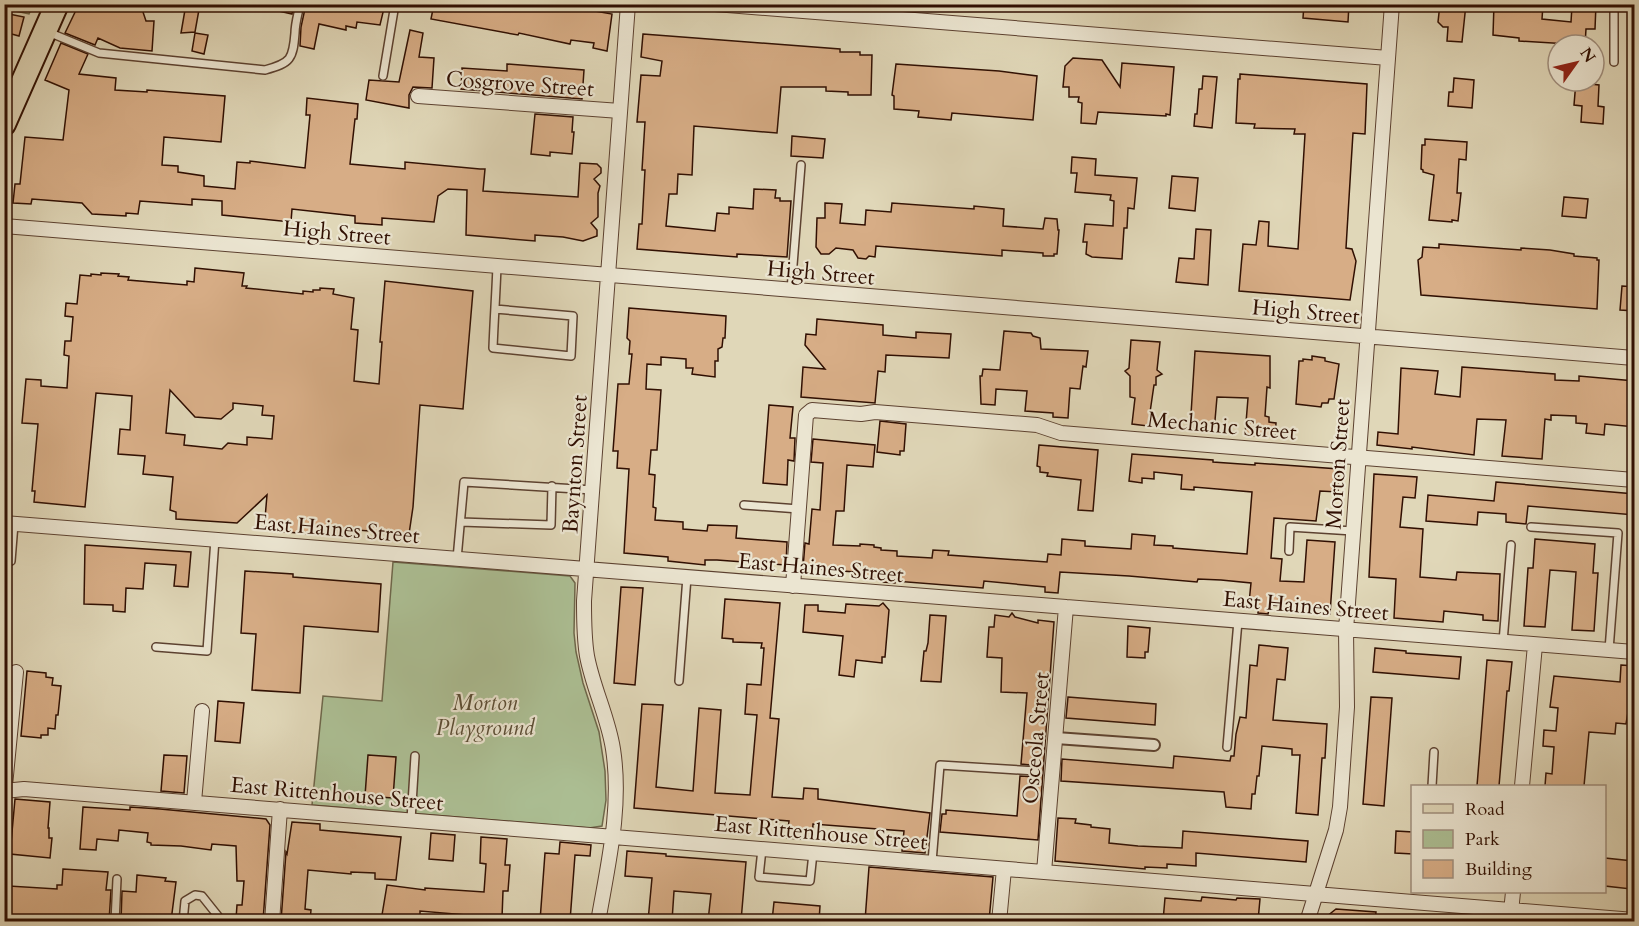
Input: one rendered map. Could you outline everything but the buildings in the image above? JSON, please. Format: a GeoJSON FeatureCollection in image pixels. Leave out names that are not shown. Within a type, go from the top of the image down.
{"type":"FeatureCollection","features":[{"type":"Feature","properties":{"kind":"main road"},"geometry":{"type":"LineString","coordinates":[[4,124],[57,4]]}},
{"type":"Feature","properties":{"kind":"street","name":"Baynton Street"},"geometry":{"type":"LineString","coordinates":[[598,921],[613,836],[616,799],[613,747],[591,674],[584,638],[584,602],[628,4]]}},
{"type":"Feature","properties":{"kind":"street"},"geometry":{"type":"LineString","coordinates":[[715,4],[1388,58]]}},
{"type":"Feature","properties":{"kind":"street","name":"Morton Street"},"geometry":{"type":"LineString","coordinates":[[1307,921],[1340,807],[1347,707],[1347,630],[1353,531],[1392,4]]}},
{"type":"Feature","properties":{"kind":"street","name":"Cosgrove Street"},"geometry":{"type":"LineString","coordinates":[[418,96],[620,111]]}},
{"type":"Feature","properties":{"kind":"street","name":"High Street"},"geometry":{"type":"LineString","coordinates":[[4,226],[1635,358]]}},
{"type":"Feature","properties":{"kind":"street","name":"Mechanic Street"},"geometry":{"type":"LineString","coordinates":[[799,509],[808,412],[812,410],[861,414],[875,412],[1037,425],[1061,433],[1635,480]]}},
{"type":"Feature","properties":{"kind":"street"},"geometry":{"type":"LineString","coordinates":[[794,586],[799,509]]}},
{"type":"Feature","properties":{"kind":"street","name":"East Haines Street"},"geometry":{"type":"LineString","coordinates":[[9,524],[1635,652]]}},
{"type":"Feature","properties":{"kind":"street","name":"Osceola Street"},"geometry":{"type":"LineString","coordinates":[[1044,872],[1066,607]]}},
{"type":"Feature","properties":{"kind":"street"},"geometry":{"type":"LineString","coordinates":[[1522,785],[1534,645]]}},
{"type":"Feature","properties":{"kind":"street"},"geometry":{"type":"LineString","coordinates":[[4,796],[8,724],[16,672]]}},
{"type":"Feature","properties":{"kind":"street"},"geometry":{"type":"LineString","coordinates":[[194,802],[202,711]]}},
{"type":"Feature","properties":{"kind":"street"},"geometry":{"type":"LineString","coordinates":[[1056,738],[1154,745]]}},
{"type":"Feature","properties":{"kind":"street","name":"East Rittenhouse Street"},"geometry":{"type":"LineString","coordinates":[[5,791],[24,789],[194,802],[932,862],[1316,894],[1511,916],[1635,920]]}},
{"type":"Feature","properties":{"kind":"street"},"geometry":{"type":"LineString","coordinates":[[272,921],[280,809]]}},
{"type":"Feature","properties":{"kind":"street"},"geometry":{"type":"LineString","coordinates":[[999,921],[1004,869]]}},
{"type":"Feature","properties":{"kind":"street"},"geometry":{"type":"LineString","coordinates":[[1511,916],[1513,893]]}},
{"type":"Feature","properties":{"kind":"lane"},"geometry":{"type":"LineString","coordinates":[[45,30],[99,53],[265,70],[284,62],[294,51],[300,4]]}},
{"type":"Feature","properties":{"kind":"lane"},"geometry":{"type":"LineString","coordinates":[[382,76],[395,4]]}},
{"type":"Feature","properties":{"kind":"lane"},"geometry":{"type":"LineString","coordinates":[[1614,4],[1614,62]]}},
{"type":"Feature","properties":{"kind":"lane"},"geometry":{"type":"LineString","coordinates":[[791,290],[801,165]]}},
{"type":"Feature","properties":{"kind":"lane"},"geometry":{"type":"LineString","coordinates":[[495,309],[573,316],[571,356],[493,348],[497,266]]}},
{"type":"Feature","properties":{"kind":"lane"},"geometry":{"type":"LineString","coordinates":[[457,559],[464,482],[593,490]]}},
{"type":"Feature","properties":{"kind":"lane"},"geometry":{"type":"LineString","coordinates":[[461,522],[551,525],[552,486]]}},
{"type":"Feature","properties":{"kind":"lane"},"geometry":{"type":"LineString","coordinates":[[744,505],[799,509]]}},
{"type":"Feature","properties":{"kind":"lane"},"geometry":{"type":"LineString","coordinates":[[9,524],[11,561]]}},
{"type":"Feature","properties":{"kind":"lane"},"geometry":{"type":"LineString","coordinates":[[1289,551],[1290,527],[1353,531]]}},
{"type":"Feature","properties":{"kind":"lane"},"geometry":{"type":"LineString","coordinates":[[1532,527],[1618,532],[1609,650]]}},
{"type":"Feature","properties":{"kind":"lane"},"geometry":{"type":"LineString","coordinates":[[156,647],[207,651],[215,539]]}},
{"type":"Feature","properties":{"kind":"lane"},"geometry":{"type":"LineString","coordinates":[[1503,642],[1511,544]]}},
{"type":"Feature","properties":{"kind":"lane"},"geometry":{"type":"LineString","coordinates":[[679,681],[687,577]]}},
{"type":"Feature","properties":{"kind":"lane"},"geometry":{"type":"LineString","coordinates":[[1227,747],[1238,621]]}},
{"type":"Feature","properties":{"kind":"lane"},"geometry":{"type":"LineString","coordinates":[[1432,785],[1434,752]]}},
{"type":"Feature","properties":{"kind":"lane"},"geometry":{"type":"LineString","coordinates":[[411,820],[415,756]]}},
{"type":"Feature","properties":{"kind":"lane"},"geometry":{"type":"LineString","coordinates":[[932,862],[940,765],[1036,771]]}},
{"type":"Feature","properties":{"kind":"lane"},"geometry":{"type":"LineString","coordinates":[[762,848],[759,877],[810,881],[813,853]]}},
{"type":"Feature","properties":{"kind":"lane"},"geometry":{"type":"LineString","coordinates":[[115,921],[117,879]]}},
{"type":"Feature","properties":{"kind":"lane"},"geometry":{"type":"LineString","coordinates":[[183,921],[184,901],[195,896],[202,896],[218,916],[218,921]]}},
{"type":"Feature","properties":{"kind":"green space"},"geometry":{"type":"Polygon","coordinates":[[[5,4],[33,5],[29,14],[5,9],[5,4]]]}},
{"type":"Feature","properties":{"kind":"green space","name":"Morton Playground"},"geometry":{"type":"Polygon","coordinates":[[[393,562],[570,576],[575,583],[576,652],[583,683],[599,732],[605,771],[606,800],[602,826],[589,828],[312,805],[323,696],[382,701],[393,562]]]}}]}
